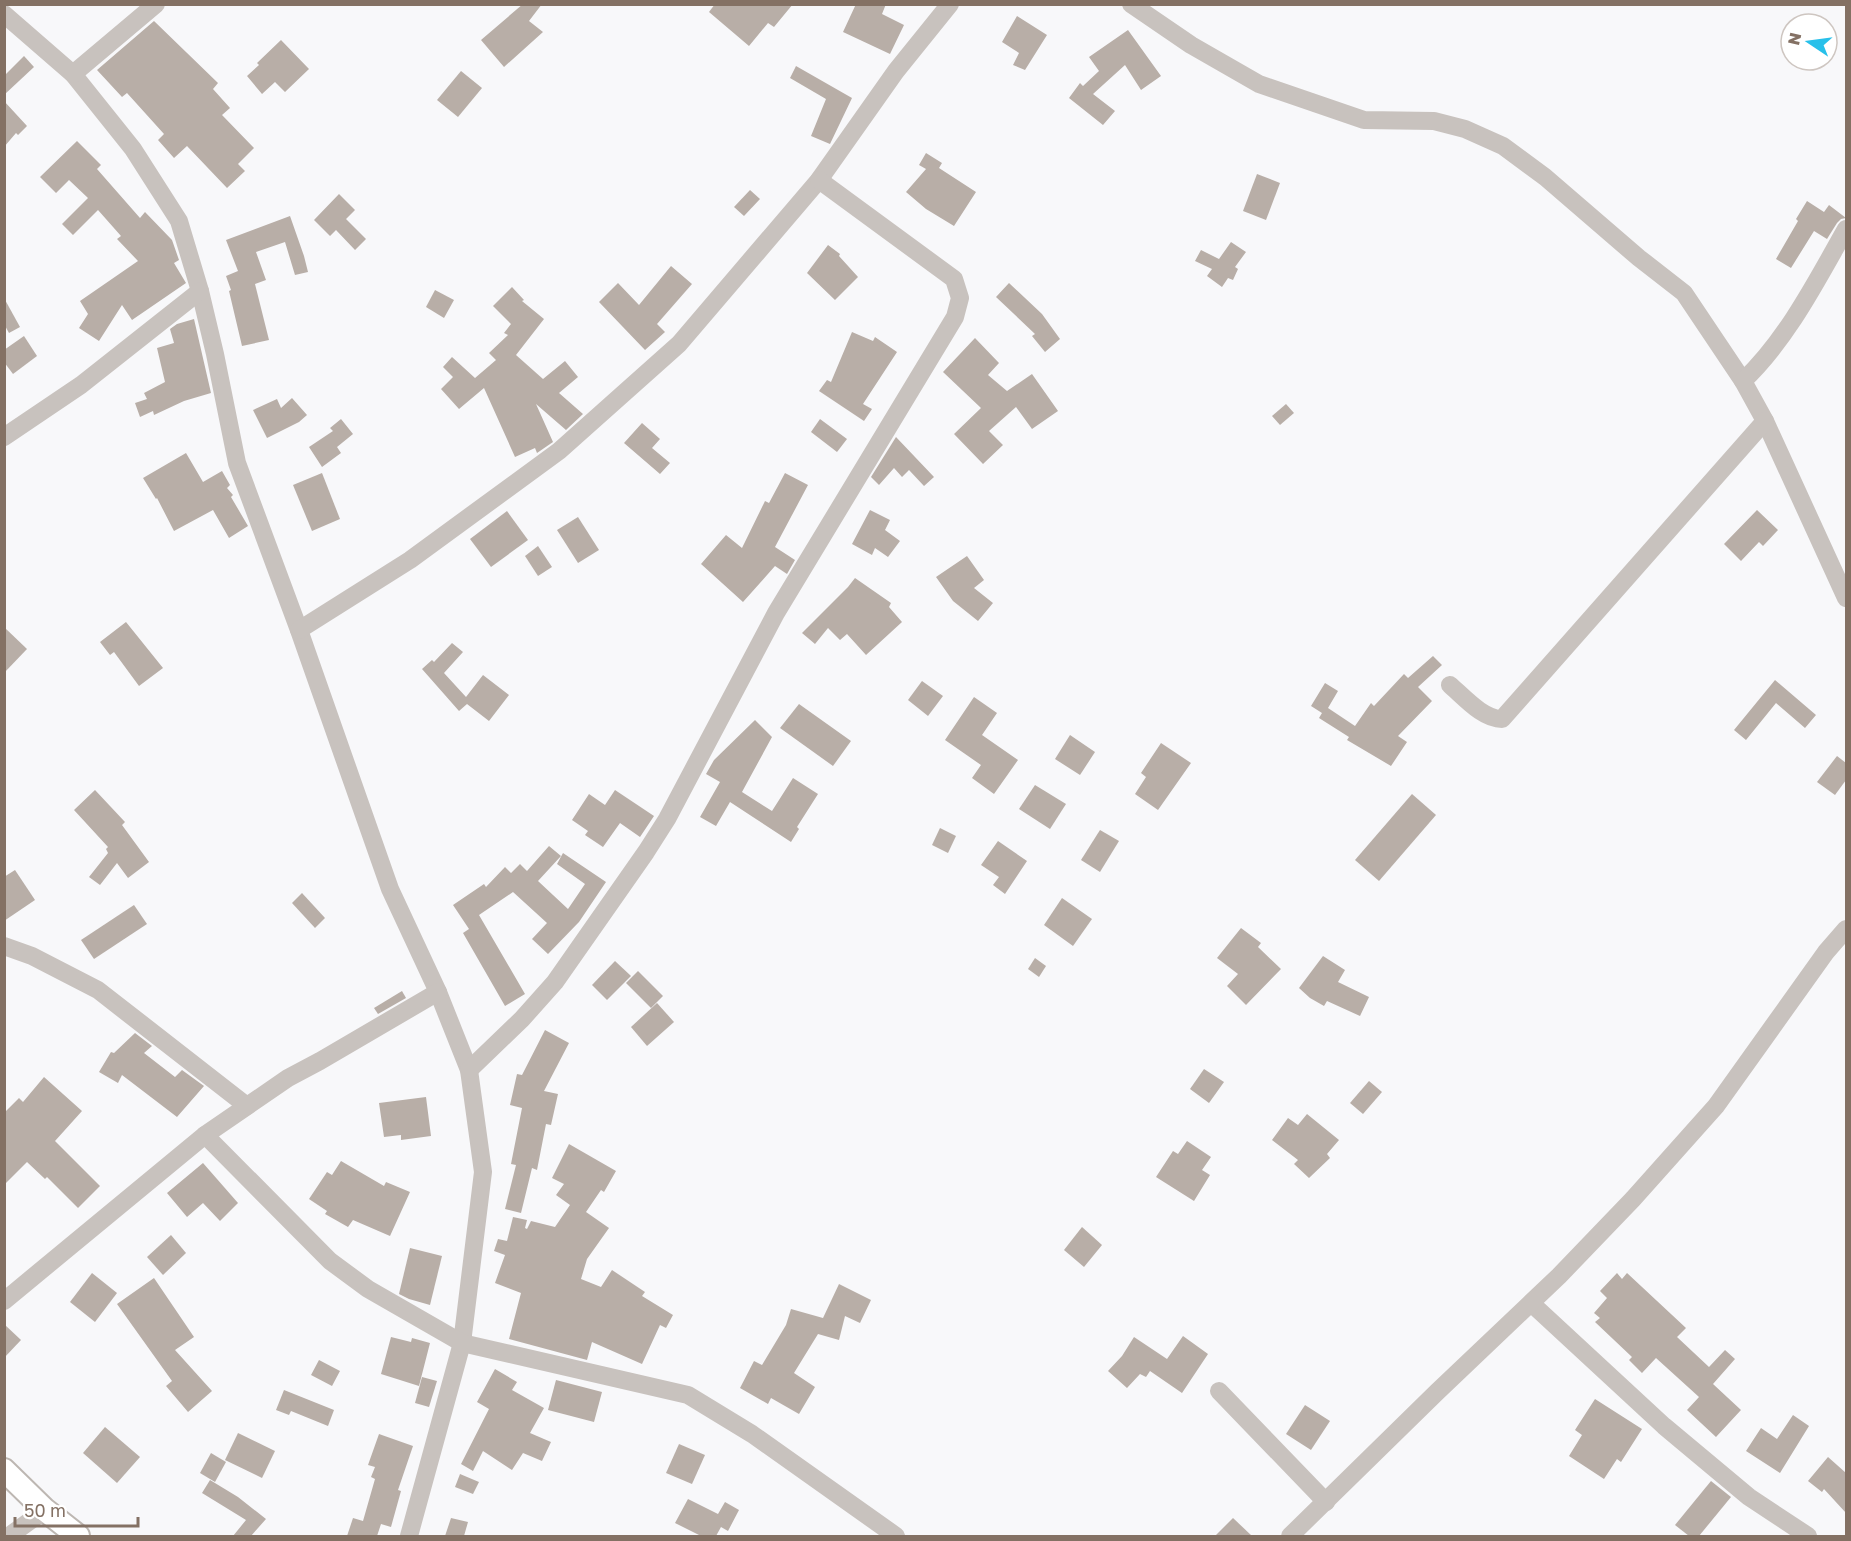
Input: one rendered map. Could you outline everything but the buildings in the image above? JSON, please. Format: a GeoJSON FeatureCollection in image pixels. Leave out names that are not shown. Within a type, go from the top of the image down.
{"type":"FeatureCollection","features":[{"type":"Feature","properties":{"kind":"main road"},"geometry":{"type":"LineString","coordinates":[[4,1470],[45,1510],[78,1536]]}},
{"type":"Feature","properties":{"kind":"street"},"geometry":{"type":"LineString","coordinates":[[73,74],[156,4]]}},
{"type":"Feature","properties":{"kind":"street"},"geometry":{"type":"LineString","coordinates":[[299,630],[411,560],[559,452],[679,344],[819,180],[896,70],[950,4]]}},
{"type":"Feature","properties":{"kind":"street"},"geometry":{"type":"LineString","coordinates":[[1131,4],[1191,45],[1259,84],[1364,120],[1434,121],[1464,129],[1503,147],[1545,177],[1684,293],[1743,381],[1765,421],[1846,598]]}},
{"type":"Feature","properties":{"kind":"street"},"geometry":{"type":"LineString","coordinates":[[4,14],[73,74],[133,149],[178,221],[200,291],[237,463],[299,630],[390,889],[438,992],[469,1070],[483,1172],[462,1343],[409,1536]]}},
{"type":"Feature","properties":{"kind":"street"},"geometry":{"type":"LineString","coordinates":[[469,1070],[522,1019],[555,981],[646,852],[667,819],[776,613],[955,317],[960,298],[954,279],[819,180]]}},
{"type":"Feature","properties":{"kind":"street"},"geometry":{"type":"LineString","coordinates":[[1743,381],[1765,358],[1787,329],[1846,230]]}},
{"type":"Feature","properties":{"kind":"street"},"geometry":{"type":"LineString","coordinates":[[4,437],[81,385],[200,291]]}},
{"type":"Feature","properties":{"kind":"street"},"geometry":{"type":"LineString","coordinates":[[1450,686],[1493,719],[1502,718],[1765,421]]}},
{"type":"Feature","properties":{"kind":"street"},"geometry":{"type":"LineString","coordinates":[[1290,1536],[1531,1303],[1633,1199],[1716,1106],[1826,952],[1846,929]]}},
{"type":"Feature","properties":{"kind":"street"},"geometry":{"type":"LineString","coordinates":[[4,946],[32,956],[98,990],[247,1106]]}},
{"type":"Feature","properties":{"kind":"street"},"geometry":{"type":"LineString","coordinates":[[4,1301],[205,1135],[288,1078],[438,992]]}},
{"type":"Feature","properties":{"kind":"street"},"geometry":{"type":"LineString","coordinates":[[205,1135],[330,1260],[368,1289],[462,1343],[688,1395],[752,1434],[896,1536]]}},
{"type":"Feature","properties":{"kind":"street"},"geometry":{"type":"LineString","coordinates":[[1531,1303],[1673,1433],[1749,1497],[1808,1536]]}},
{"type":"Feature","properties":{"kind":"street"},"geometry":{"type":"LineString","coordinates":[[1219,1391],[1326,1502]]}},
{"type":"Feature","properties":{"kind":"street"},"geometry":{"type":"LineString","coordinates":[[9,1536],[45,1510]]}}]}
